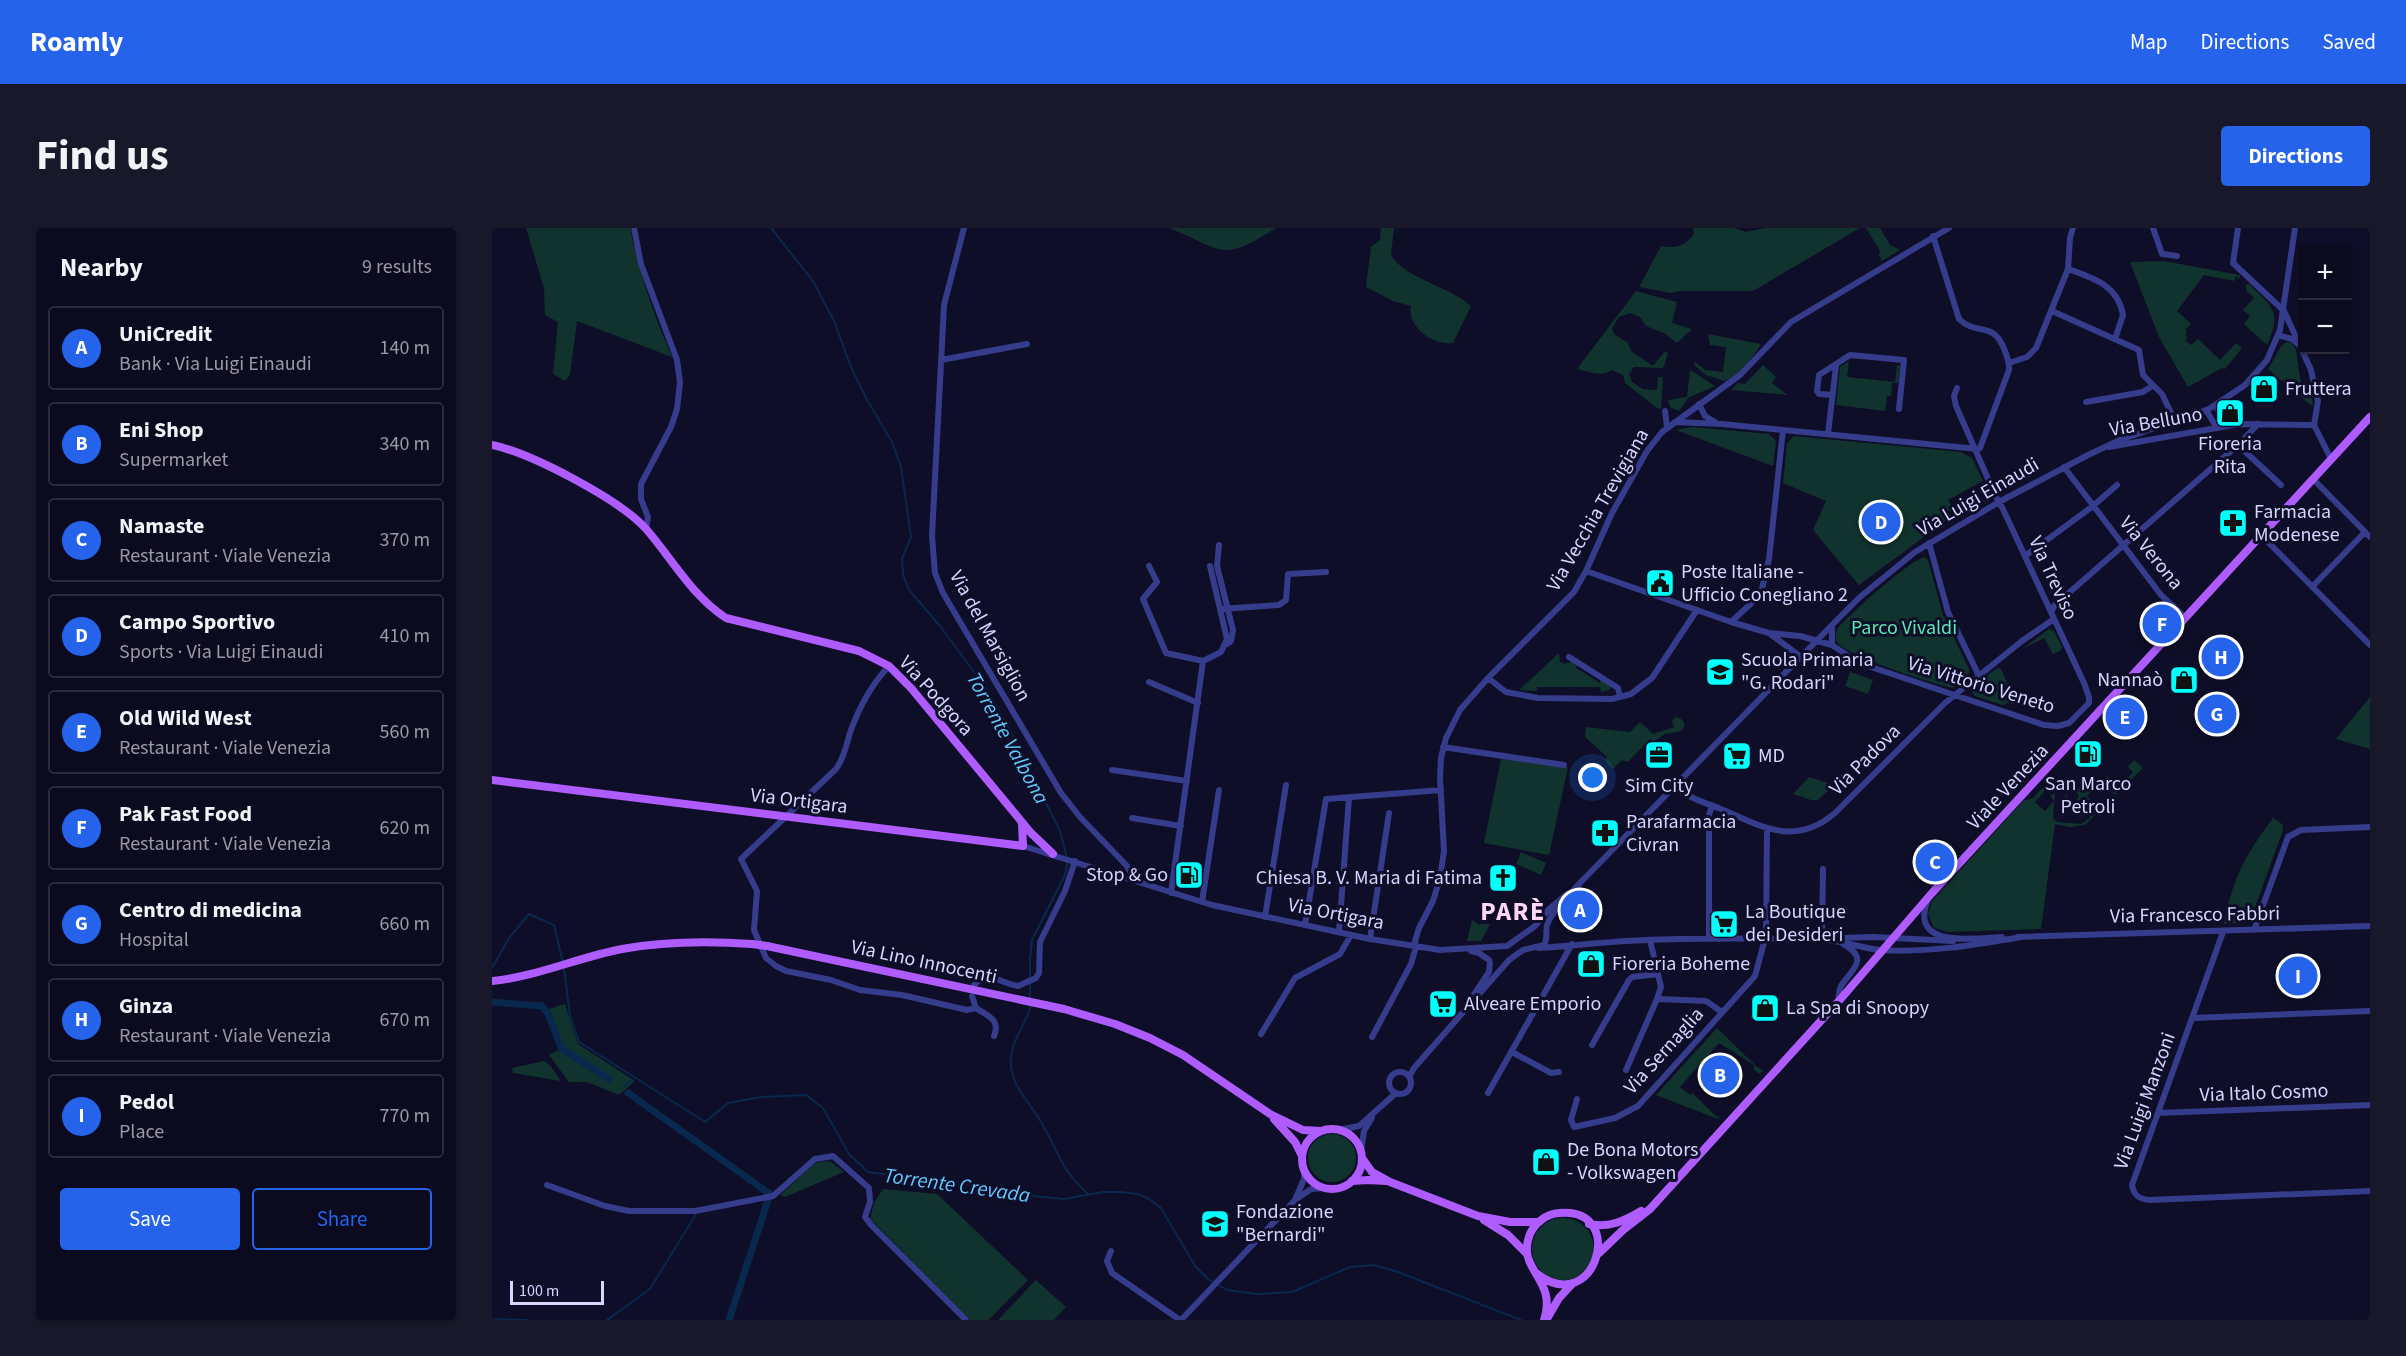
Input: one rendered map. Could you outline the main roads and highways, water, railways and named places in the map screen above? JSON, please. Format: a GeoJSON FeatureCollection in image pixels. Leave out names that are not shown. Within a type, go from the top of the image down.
{"type":"FeatureCollection","features":[{"type":"Feature","properties":{"kind":"main road","name":"Viale Venezia"},"geometry":{"type":"LineString","coordinates":[[1545,1320],[1559,1298],[1572,1284],[1590,1272],[1599,1253],[1650,1209],[1838,1002],[1932,893],[2370,417]]}},
{"type":"Feature","properties":{"kind":"main road","name":"Via Podgora"},"geometry":{"type":"LineString","coordinates":[[492,445],[537,460],[624,509],[646,529],[699,594],[726,618],[859,651],[889,666],[907,683],[1032,835],[1056,855]]}},
{"type":"Feature","properties":{"kind":"main road","name":"Via Ortigara"},"geometry":{"type":"LineString","coordinates":[[492,780],[1025,847]]}},
{"type":"Feature","properties":{"kind":"main road"},"geometry":{"type":"LineString","coordinates":[[1022,823],[1025,847],[1032,842],[1032,835]]}},
{"type":"Feature","properties":{"kind":"main road","name":"Via Lino Innocenti"},"geometry":{"type":"LineString","coordinates":[[494,981],[622,949],[674,942],[714,941],[767,946],[1016,999],[1106,1022],[1150,1038],[1183,1054],[1270,1114],[1303,1130],[1321,1131]]}},
{"type":"Feature","properties":{"kind":"main road","name":"Via Lino Innocenti"},"geometry":{"type":"LineString","coordinates":[[1270,1114],[1295,1142],[1303,1157]]}},
{"type":"Feature","properties":{"kind":"main road"},"geometry":{"type":"LineString","coordinates":[[1390,1182],[1352,1181],[1339,1188],[1325,1188],[1309,1177],[1304,1169],[1303,1157],[1308,1142],[1321,1131],[1338,1130],[1353,1137],[1372,1172],[1390,1182],[1478,1216],[1510,1222],[1539,1222]]}},
{"type":"Feature","properties":{"kind":"main road"},"geometry":{"type":"LineString","coordinates":[[1352,1181],[1361,1167],[1362,1154]]}},
{"type":"Feature","properties":{"kind":"main road","name":"Viale Venezia"},"geometry":{"type":"LineString","coordinates":[[1539,1222],[1553,1214],[1568,1213],[1589,1224],[1611,1225],[1640,1212],[1672,1183]]}},
{"type":"Feature","properties":{"kind":"main road"},"geometry":{"type":"LineString","coordinates":[[1478,1216],[1508,1235],[1527,1254]]}},
{"type":"Feature","properties":{"kind":"main road"},"geometry":{"type":"LineString","coordinates":[[1527,1254],[1529,1237],[1539,1222]]}},
{"type":"Feature","properties":{"kind":"main road"},"geometry":{"type":"LineString","coordinates":[[1589,1224],[1595,1232],[1599,1253]]}},
{"type":"Feature","properties":{"kind":"main road","name":"Viale Venezia"},"geometry":{"type":"LineString","coordinates":[[1527,1254],[1544,1286],[1548,1299],[1545,1320]]}},
{"type":"Feature","properties":{"kind":"main road"},"geometry":{"type":"LineString","coordinates":[[1536,1273],[1552,1283],[1572,1284]]}},
{"type":"Feature","properties":{"kind":"waterway","name":"Torrente Valbona"},"geometry":{"type":"LineString","coordinates":[[771,228],[813,281],[835,323],[850,365],[866,398],[892,442],[901,467],[911,537],[902,559],[903,575],[909,590],[940,626],[986,688],[1011,732],[1060,831],[1067,865],[1065,875],[1032,940],[1030,1000]]}},
{"type":"Feature","properties":{"kind":"waterway","name":"Torrente Crevada"},"geometry":{"type":"LineString","coordinates":[[492,968],[509,938],[529,914],[554,925],[563,963]]}},
{"type":"Feature","properties":{"kind":"waterway","name":"Torrente Crevada"},"geometry":{"type":"LineString","coordinates":[[564,968],[570,1016],[579,1042],[705,1122],[728,1103],[761,1097],[806,1095],[823,1108],[849,1154],[868,1172],[1064,1199],[1103,1192],[1138,1194],[1149,1199],[1161,1208],[1195,1266],[1208,1279],[1227,1290],[1257,1294],[1292,1292],[1350,1267],[1374,1265],[1398,1272],[1521,1320]]}},
{"type":"Feature","properties":{"kind":"waterway"},"geometry":{"type":"LineString","coordinates":[[492,1002],[542,1006],[547,1012],[562,1049],[609,1079]]}},
{"type":"Feature","properties":{"kind":"waterway","name":"Torrente Valbona"},"geometry":{"type":"LineString","coordinates":[[1031,1005],[1012,1049],[1013,1075],[1020,1091],[1041,1122],[1071,1176],[1088,1194]]}},
{"type":"Feature","properties":{"kind":"waterway"},"geometry":{"type":"LineString","coordinates":[[624,1086],[631,1081]]}},
{"type":"Feature","properties":{"kind":"waterway"},"geometry":{"type":"LineString","coordinates":[[628,1093],[770,1194],[729,1320]]}},
{"type":"Feature","properties":{"kind":"waterway"},"geometry":{"type":"LineString","coordinates":[[607,1320],[650,1289],[696,1214]]}},
{"type":"Feature","properties":{"kind":"waterway"},"geometry":{"type":"LineString","coordinates":[[492,1319],[527,1320]]}},
{"type":"Feature","properties":{"kind":"place","name":"Fruttera"},"geometry":{"type":"Point","coordinates":[2264,389]}},
{"type":"Feature","properties":{"kind":"place","name":"Fioreria Rita"},"geometry":{"type":"Point","coordinates":[2230,413]}},
{"type":"Feature","properties":{"kind":"place","name":"Campo Sportivo"},"geometry":{"type":"Point","coordinates":[1881,522]}},
{"type":"Feature","properties":{"kind":"place","name":"Farmacia Modenese"},"geometry":{"type":"Point","coordinates":[2233,523]}},
{"type":"Feature","properties":{"kind":"place","name":"Poste Italiane - Ufficio Conegliano 2"},"geometry":{"type":"Point","coordinates":[1660,583]}},
{"type":"Feature","properties":{"kind":"place","name":"Pak Fast Food"},"geometry":{"type":"Point","coordinates":[2162,624]}},
{"type":"Feature","properties":{"kind":"place","name":"Ginza"},"geometry":{"type":"Point","coordinates":[2221,657]}},
{"type":"Feature","properties":{"kind":"place","name":"Scuola Primaria \"G. Rodari\""},"geometry":{"type":"Point","coordinates":[1720,672]}},
{"type":"Feature","properties":{"kind":"place","name":"Nannaò"},"geometry":{"type":"Point","coordinates":[2184,680]}},
{"type":"Feature","properties":{"kind":"place","name":"Centro di medicina"},"geometry":{"type":"Point","coordinates":[2217,714]}},
{"type":"Feature","properties":{"kind":"place","name":"Old Wild West"},"geometry":{"type":"Point","coordinates":[2125,717]}},
{"type":"Feature","properties":{"kind":"place","name":"San Marco Petroli"},"geometry":{"type":"Point","coordinates":[2088,754]}},
{"type":"Feature","properties":{"kind":"place","name":"Sim City"},"geometry":{"type":"Point","coordinates":[1659,755]}},
{"type":"Feature","properties":{"kind":"place","name":"MD"},"geometry":{"type":"Point","coordinates":[1737,756]}},
{"type":"Feature","properties":{"kind":"place","name":"Parafarmacia Civran"},"geometry":{"type":"Point","coordinates":[1605,833]}},
{"type":"Feature","properties":{"kind":"place","name":"Namaste"},"geometry":{"type":"Point","coordinates":[1935,862]}},
{"type":"Feature","properties":{"kind":"place","name":"Stop & Go"},"geometry":{"type":"Point","coordinates":[1189,875]}},
{"type":"Feature","properties":{"kind":"place","name":"Chiesa B. V. Maria di Fatima"},"geometry":{"type":"Point","coordinates":[1503,878]}},
{"type":"Feature","properties":{"kind":"place","name":"UniCredit"},"geometry":{"type":"Point","coordinates":[1580,910]}},
{"type":"Feature","properties":{"kind":"place","name":"La Boutique dei Desideri"},"geometry":{"type":"Point","coordinates":[1724,924]}},
{"type":"Feature","properties":{"kind":"place","name":"Fioreria Boheme"},"geometry":{"type":"Point","coordinates":[1591,964]}},
{"type":"Feature","properties":{"kind":"place","name":"Pedol"},"geometry":{"type":"Point","coordinates":[2298,976]}},
{"type":"Feature","properties":{"kind":"place","name":"Alveare Emporio"},"geometry":{"type":"Point","coordinates":[1443,1004]}},
{"type":"Feature","properties":{"kind":"place","name":"La Spa di Snoopy"},"geometry":{"type":"Point","coordinates":[1765,1008]}},
{"type":"Feature","properties":{"kind":"place","name":"Eni Shop"},"geometry":{"type":"Point","coordinates":[1720,1075]}},
{"type":"Feature","properties":{"kind":"place","name":"De Bona Motors - Volkswagen"},"geometry":{"type":"Point","coordinates":[1546,1162]}},
{"type":"Feature","properties":{"kind":"place","name":"Fondazione \"Bernardi\""},"geometry":{"type":"Point","coordinates":[1215,1224]}},
{"type":"Feature","properties":{"kind":"district","name":"PARÈ"},"geometry":{"type":"Point","coordinates":[1513,911]}},
{"type":"Feature","properties":{"kind":"park label","name":"Parco Vivaldi"},"geometry":{"type":"Point","coordinates":[1904,628]}}]}
